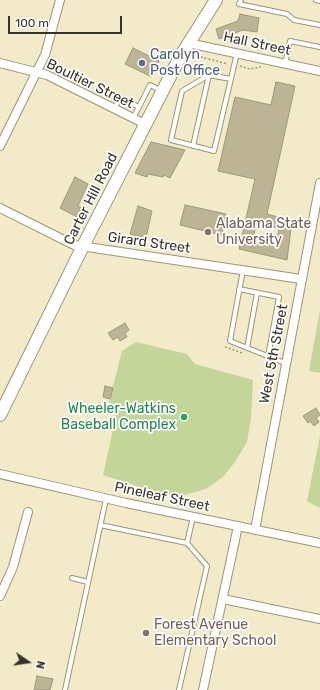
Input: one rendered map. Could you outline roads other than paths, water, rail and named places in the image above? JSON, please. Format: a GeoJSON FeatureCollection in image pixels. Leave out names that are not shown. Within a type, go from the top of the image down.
{"type":"FeatureCollection","features":[{"type":"Feature","properties":{"kind":"main road","name":"Carter Hill Road"},"geometry":{"type":"LineString","coordinates":[[1,410],[162,91],[190,49],[212,1]]}},
{"type":"Feature","properties":{"kind":"street"},"geometry":{"type":"LineString","coordinates":[[0,146],[37,72],[49,44],[60,0]]}},
{"type":"Feature","properties":{"kind":"street","name":"Hall Street"},"geometry":{"type":"LineString","coordinates":[[190,49],[237,54],[320,71]]}},
{"type":"Feature","properties":{"kind":"street","name":"Boultier Street"},"geometry":{"type":"LineString","coordinates":[[0,63],[37,72],[145,124]]}},
{"type":"Feature","properties":{"kind":"street","name":"West 5th Street"},"geometry":{"type":"LineString","coordinates":[[255,530],[301,280],[317,219],[320,183]]}},
{"type":"Feature","properties":{"kind":"street","name":"Girard Street"},"geometry":{"type":"LineString","coordinates":[[0,208],[74,245],[301,280]]}},
{"type":"Feature","properties":{"kind":"street","name":"Pineleaf Street"},"geometry":{"type":"LineString","coordinates":[[0,474],[106,499],[320,543]]}},
{"type":"Feature","properties":{"kind":"street"},"geometry":{"type":"LineString","coordinates":[[0,596],[13,567],[28,512]]}},
{"type":"Feature","properties":{"kind":"street"},"geometry":{"type":"LineString","coordinates":[[203,690],[238,526]]}},
{"type":"Feature","properties":{"kind":"street"},"geometry":{"type":"LineString","coordinates":[[222,599],[320,619]]}},
{"type":"Feature","properties":{"kind":"lane"},"geometry":{"type":"LineString","coordinates":[[241,0],[240,4],[287,14],[294,20],[320,25]]}},
{"type":"Feature","properties":{"kind":"lane"},"geometry":{"type":"LineString","coordinates":[[316,0],[320,1]]}},
{"type":"Feature","properties":{"kind":"lane"},"geometry":{"type":"LineString","coordinates":[[285,64],[290,41],[320,47]]}},
{"type":"Feature","properties":{"kind":"lane"},"geometry":{"type":"LineString","coordinates":[[231,79],[209,75],[182,91],[171,140],[214,151],[237,54]]}},
{"type":"Feature","properties":{"kind":"lane"},"geometry":{"type":"LineString","coordinates":[[193,146],[209,75]]}},
{"type":"Feature","properties":{"kind":"lane"},"geometry":{"type":"LineString","coordinates":[[133,118],[150,85],[162,91]]}},
{"type":"Feature","properties":{"kind":"lane"},"geometry":{"type":"LineString","coordinates":[[114,109],[120,98],[139,106]]}},
{"type":"Feature","properties":{"kind":"lane"},"geometry":{"type":"LineString","coordinates":[[243,270],[230,341],[285,363]]}},
{"type":"Feature","properties":{"kind":"lane"},"geometry":{"type":"LineString","coordinates":[[239,289],[279,297],[268,356]]}},
{"type":"Feature","properties":{"kind":"lane"},"geometry":{"type":"LineString","coordinates":[[247,348],[257,292]]}},
{"type":"Feature","properties":{"kind":"lane"},"geometry":{"type":"LineString","coordinates":[[65,690],[106,499]]}},
{"type":"Feature","properties":{"kind":"lane"},"geometry":{"type":"LineString","coordinates":[[187,542],[193,517]]}},
{"type":"Feature","properties":{"kind":"lane"},"geometry":{"type":"LineString","coordinates":[[100,525],[187,542],[207,566],[179,690]]}},
{"type":"Feature","properties":{"kind":"lane"},"geometry":{"type":"LineString","coordinates":[[72,578],[88,582]]}},
{"type":"Feature","properties":{"kind":"place","name":"Carolyn Post Office"},"geometry":{"type":"Point","coordinates":[142,63]}},
{"type":"Feature","properties":{"kind":"place","name":"Alabama State University"},"geometry":{"type":"Point","coordinates":[208,232]}},
{"type":"Feature","properties":{"kind":"place","name":"Wheeler-Watkins Baseball Complex"},"geometry":{"type":"Point","coordinates":[184,417]}},
{"type":"Feature","properties":{"kind":"place","name":"Forest Avenue Elementary School"},"geometry":{"type":"Point","coordinates":[146,633]}}]}
